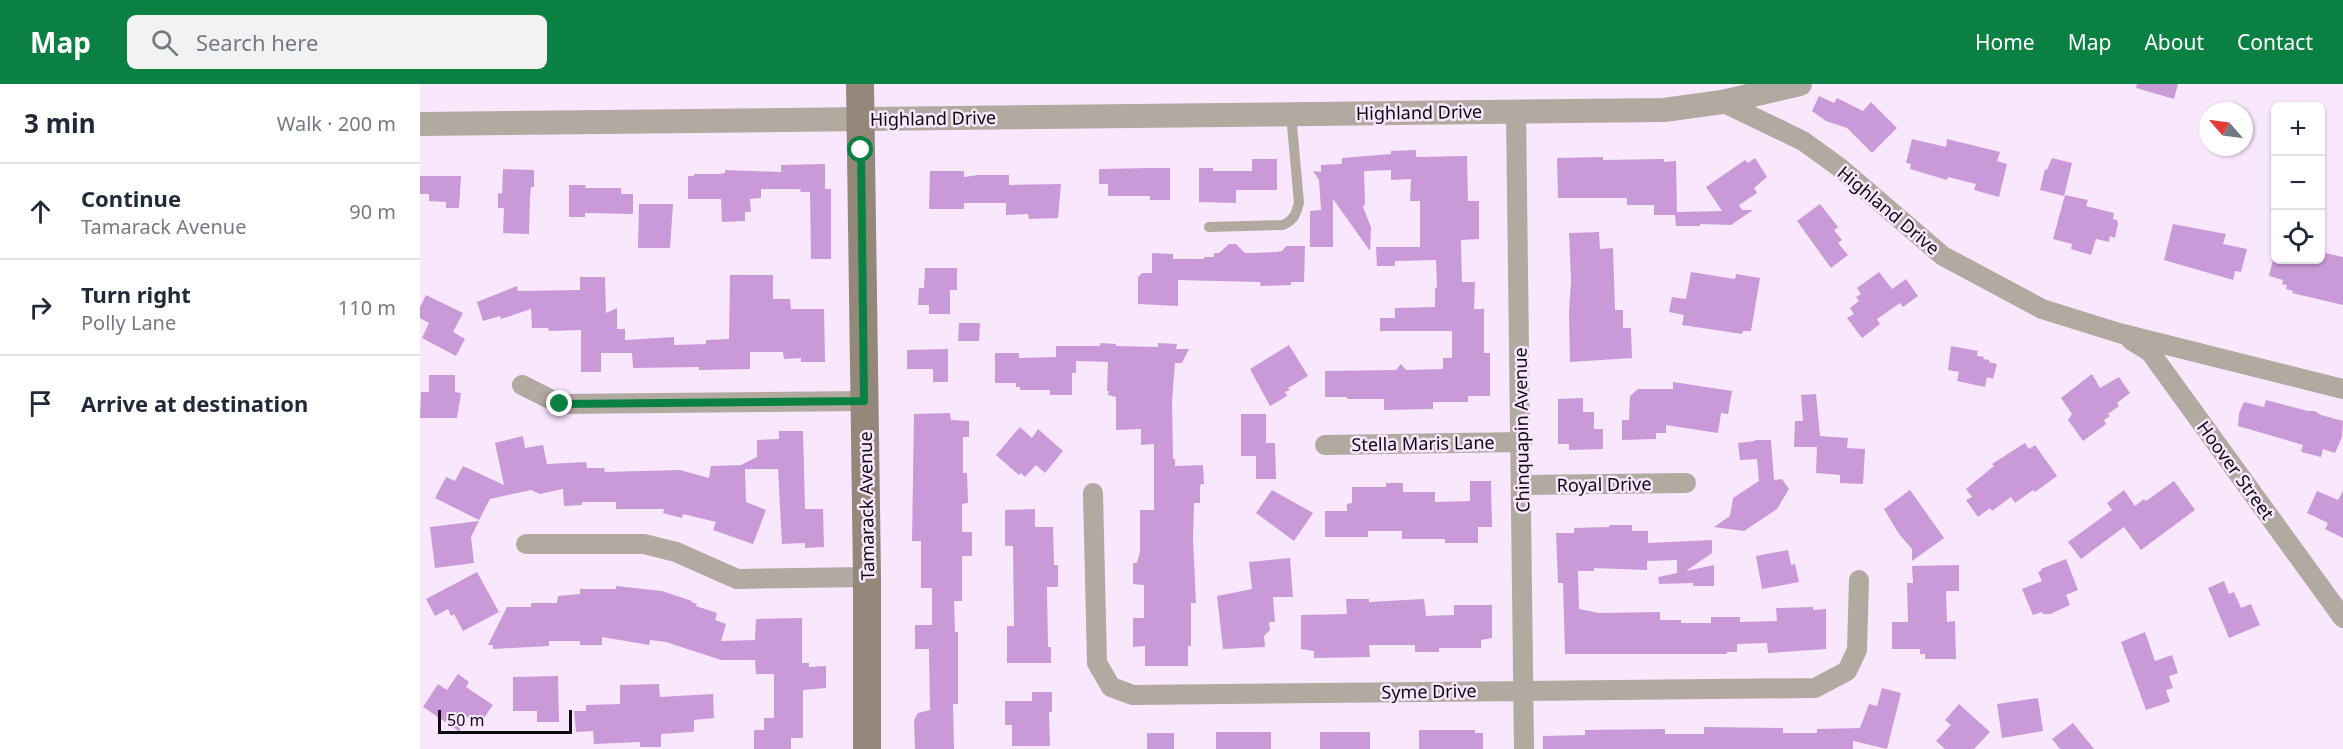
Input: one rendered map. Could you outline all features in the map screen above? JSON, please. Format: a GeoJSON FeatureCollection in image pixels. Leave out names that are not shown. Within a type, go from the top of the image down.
{"type":"FeatureCollection","features":[{"type":"Feature","properties":{"kind":"main road","name":"Tamarack Avenue"},"geometry":{"type":"LineString","coordinates":[[860,84],[867,577],[867,749]]}},
{"type":"Feature","properties":{"kind":"street"},"geometry":{"type":"LineString","coordinates":[[1722,102],[1800,84]]}},
{"type":"Feature","properties":{"kind":"street","name":"Highland Drive"},"geometry":{"type":"LineString","coordinates":[[420,124],[1664,110],[1722,102],[1803,141],[1839,167],[1943,256],[2042,309],[2119,333],[2343,389]]}},
{"type":"Feature","properties":{"kind":"street","name":"Chinquapin Avenue"},"geometry":{"type":"LineString","coordinates":[[1516,111],[1522,442],[1524,749]]}},
{"type":"Feature","properties":{"kind":"street","name":"Hoover Street"},"geometry":{"type":"LineString","coordinates":[[2119,333],[2150,351],[2343,618]]}},
{"type":"Feature","properties":{"kind":"street"},"geometry":{"type":"LineString","coordinates":[[522,385],[560,404],[864,401]]}},
{"type":"Feature","properties":{"kind":"street","name":"Stella Maris Lane"},"geometry":{"type":"LineString","coordinates":[[1325,445],[1522,442]]}},
{"type":"Feature","properties":{"kind":"street","name":"Royal Drive"},"geometry":{"type":"LineString","coordinates":[[1522,485],[1686,483]]}},
{"type":"Feature","properties":{"kind":"street","name":"Syme Drive"},"geometry":{"type":"LineString","coordinates":[[1093,493],[1097,663],[1111,687],[1133,695],[1815,688],[1847,671],[1857,650],[1859,580]]}},
{"type":"Feature","properties":{"kind":"street"},"geometry":{"type":"LineString","coordinates":[[526,544],[644,544],[676,552],[737,579],[867,577]]}},
{"type":"Feature","properties":{"kind":"lane"},"geometry":{"type":"LineString","coordinates":[[1209,227],[1283,225],[1290,222],[1296,214],[1299,203],[1291,114]]}},
{"type":"Feature","properties":{"kind":"building"},"geometry":{"type":"Polygon","coordinates":[[[2137,84],[2178,84],[2174,99],[2136,88],[2137,84]]]}},
{"type":"Feature","properties":{"kind":"building"},"geometry":{"type":"Polygon","coordinates":[[[1819,96],[1834,103],[1837,98],[1863,111],[1871,102],[1897,128],[1872,153],[1847,128],[1826,121],[1812,111],[1819,96]]]}},
{"type":"Feature","properties":{"kind":"building"},"geometry":{"type":"Polygon","coordinates":[[[1912,139],[1946,147],[1947,139],[2000,152],[1997,161],[2007,164],[1999,197],[1974,190],[1976,184],[1948,177],[1947,180],[1910,169],[1911,164],[1906,163],[1912,139]]]}},
{"type":"Feature","properties":{"kind":"building"},"geometry":{"type":"Polygon","coordinates":[[[1416,150],[1416,157],[1467,156],[1468,201],[1479,201],[1479,239],[1461,240],[1462,282],[1475,282],[1474,309],[1484,309],[1484,353],[1490,353],[1490,396],[1468,396],[1468,402],[1433,402],[1433,409],[1384,410],[1384,399],[1325,397],[1325,371],[1396,370],[1401,364],[1406,370],[1443,369],[1443,358],[1452,358],[1452,331],[1380,331],[1380,318],[1395,318],[1395,308],[1435,307],[1436,260],[1395,261],[1395,266],[1377,266],[1376,247],[1420,247],[1420,201],[1410,201],[1411,179],[1391,180],[1391,170],[1364,171],[1365,204],[1363,207],[1371,227],[1370,251],[1333,199],[1333,247],[1310,247],[1310,211],[1321,210],[1319,180],[1313,171],[1321,172],[1321,165],[1342,164],[1342,158],[1416,150]]]}},
{"type":"Feature","properties":{"kind":"building"},"geometry":{"type":"Polygon","coordinates":[[[1603,157],[1603,160],[1664,159],[1664,162],[1676,161],[1677,212],[1722,211],[1706,187],[1745,160],[1748,163],[1755,158],[1767,177],[1754,188],[1757,193],[1739,205],[1742,210],[1753,210],[1731,225],[1676,226],[1675,215],[1654,215],[1654,205],[1627,205],[1627,198],[1558,198],[1557,158],[1603,157]]]}},
{"type":"Feature","properties":{"kind":"building"},"geometry":{"type":"Polygon","coordinates":[[[2052,158],[2072,163],[2064,196],[2040,190],[2045,169],[2047,170],[2052,158]]]}},
{"type":"Feature","properties":{"kind":"building"},"geometry":{"type":"Polygon","coordinates":[[[1252,159],[1277,159],[1277,190],[1236,190],[1236,203],[1199,202],[1199,168],[1213,168],[1213,171],[1252,171],[1252,159]]]}},
{"type":"Feature","properties":{"kind":"building"},"geometry":{"type":"Polygon","coordinates":[[[825,164],[825,189],[831,189],[831,259],[811,259],[810,192],[800,192],[801,189],[761,189],[761,198],[750,199],[751,212],[745,212],[745,221],[722,222],[721,199],[688,199],[688,176],[694,176],[694,174],[718,174],[725,173],[725,170],[781,172],[781,165],[825,164]]]}},
{"type":"Feature","properties":{"kind":"building"},"geometry":{"type":"Polygon","coordinates":[[[1170,168],[1170,200],[1150,200],[1150,196],[1108,196],[1108,184],[1099,184],[1099,169],[1170,168]]]}},
{"type":"Feature","properties":{"kind":"building"},"geometry":{"type":"Polygon","coordinates":[[[503,169],[534,170],[534,187],[531,187],[530,198],[529,234],[503,233],[504,208],[498,208],[498,193],[502,194],[503,169]]]}},
{"type":"Feature","properties":{"kind":"building"},"geometry":{"type":"Polygon","coordinates":[[[930,171],[964,171],[964,177],[1009,175],[1009,185],[1061,184],[1058,218],[1029,219],[1028,214],[1006,215],[1006,203],[964,203],[964,209],[929,209],[930,171]]]}},
{"type":"Feature","properties":{"kind":"building"},"geometry":{"type":"Polygon","coordinates":[[[420,176],[461,176],[459,208],[446,208],[446,202],[429,201],[429,194],[420,194],[420,176]]]}},
{"type":"Feature","properties":{"kind":"building"},"geometry":{"type":"Polygon","coordinates":[[[569,185],[586,185],[585,188],[621,188],[621,194],[633,194],[633,214],[585,213],[585,217],[569,217],[569,185]]]}},
{"type":"Feature","properties":{"kind":"building"},"geometry":{"type":"Polygon","coordinates":[[[2065,195],[2088,200],[2086,206],[2114,213],[2113,219],[2117,220],[2118,224],[2115,238],[2110,236],[2109,242],[2096,239],[2091,255],[2071,249],[2072,244],[2053,239],[2065,195]]]}},
{"type":"Feature","properties":{"kind":"building"},"geometry":{"type":"Polygon","coordinates":[[[639,204],[673,204],[670,248],[638,248],[639,204]]]}},
{"type":"Feature","properties":{"kind":"building"},"geometry":{"type":"Polygon","coordinates":[[[1820,204],[1838,227],[1834,230],[1842,240],[1838,243],[1848,255],[1831,268],[1797,221],[1820,204]]]}},
{"type":"Feature","properties":{"kind":"building"},"geometry":{"type":"Polygon","coordinates":[[[2173,224],[2226,234],[2223,244],[2247,249],[2241,272],[2235,271],[2233,280],[2164,260],[2173,224]]]}},
{"type":"Feature","properties":{"kind":"building"},"geometry":{"type":"Polygon","coordinates":[[[1599,232],[1600,249],[1613,248],[1615,310],[1623,310],[1623,328],[1631,328],[1632,358],[1570,362],[1569,233],[1599,232]]]}},
{"type":"Feature","properties":{"kind":"building"},"geometry":{"type":"Polygon","coordinates":[[[1229,244],[1236,244],[1245,253],[1276,252],[1282,251],[1286,246],[1305,246],[1304,282],[1261,286],[1260,282],[1178,280],[1178,306],[1138,304],[1138,277],[1142,273],[1152,273],[1152,253],[1173,254],[1173,259],[1204,259],[1204,257],[1214,257],[1214,253],[1219,253],[1229,244]]]}},
{"type":"Feature","properties":{"kind":"building"},"geometry":{"type":"Polygon","coordinates":[[[2325,253],[2343,257],[2343,305],[2292,293],[2293,291],[2286,289],[2287,285],[2282,284],[2283,280],[2269,276],[2272,264],[2325,264],[2325,253]]]}},
{"type":"Feature","properties":{"kind":"building"},"geometry":{"type":"Polygon","coordinates":[[[925,268],[957,268],[957,290],[950,290],[950,314],[929,314],[929,305],[918,305],[919,288],[924,288],[925,268]]]}},
{"type":"Feature","properties":{"kind":"building"},"geometry":{"type":"Polygon","coordinates":[[[1691,272],[1735,279],[1736,274],[1760,278],[1751,331],[1743,331],[1742,334],[1682,325],[1684,315],[1669,312],[1672,297],[1686,299],[1691,272]]]}},
{"type":"Feature","properties":{"kind":"building"},"geometry":{"type":"Polygon","coordinates":[[[1879,272],[1892,289],[1906,279],[1918,296],[1903,307],[1900,303],[1877,319],[1880,324],[1862,338],[1847,318],[1854,314],[1850,308],[1859,301],[1856,297],[1861,294],[1857,288],[1879,272]]]}},
{"type":"Feature","properties":{"kind":"building"},"geometry":{"type":"Polygon","coordinates":[[[730,275],[773,275],[773,299],[790,299],[791,309],[824,309],[825,362],[801,362],[801,358],[784,359],[783,352],[750,352],[750,369],[633,368],[632,353],[601,353],[601,372],[581,372],[581,330],[549,331],[548,328],[532,328],[531,309],[501,319],[500,316],[483,321],[477,302],[517,286],[518,291],[580,290],[580,277],[605,277],[606,313],[617,308],[617,329],[625,329],[625,340],[674,337],[674,345],[706,344],[706,340],[729,339],[730,275]]]}},
{"type":"Feature","properties":{"kind":"building"},"geometry":{"type":"Polygon","coordinates":[[[426,295],[463,313],[453,332],[465,339],[456,356],[422,338],[429,323],[420,318],[420,307],[426,295]]]}},
{"type":"Feature","properties":{"kind":"building"},"geometry":{"type":"Polygon","coordinates":[[[959,323],[980,323],[979,341],[958,341],[959,323]]]}},
{"type":"Feature","properties":{"kind":"building"},"geometry":{"type":"Polygon","coordinates":[[[1101,343],[1116,344],[1116,346],[1158,347],[1158,343],[1177,344],[1176,349],[1189,349],[1182,363],[1175,363],[1172,401],[1175,466],[1203,465],[1204,484],[1200,487],[1200,503],[1194,503],[1196,603],[1191,603],[1191,646],[1188,646],[1188,666],[1145,666],[1145,646],[1133,647],[1133,618],[1144,618],[1144,585],[1133,584],[1133,563],[1137,563],[1140,551],[1140,510],[1154,510],[1154,444],[1141,445],[1141,429],[1116,430],[1116,397],[1108,395],[1109,391],[1107,391],[1108,362],[1076,361],[1076,373],[1072,373],[1072,395],[1050,395],[1050,390],[1020,390],[1020,387],[1016,387],[1016,383],[995,383],[995,353],[1019,353],[1019,358],[1056,357],[1056,346],[1100,346],[1101,343]]]}},
{"type":"Feature","properties":{"kind":"building"},"geometry":{"type":"Polygon","coordinates":[[[1289,345],[1308,376],[1288,388],[1290,390],[1285,392],[1287,396],[1270,406],[1250,369],[1289,345]]]}},
{"type":"Feature","properties":{"kind":"building"},"geometry":{"type":"Polygon","coordinates":[[[1951,346],[1978,351],[1977,356],[1997,364],[1993,379],[1987,377],[1985,387],[1957,381],[1959,372],[1948,370],[1951,346]]]}},
{"type":"Feature","properties":{"kind":"building"},"geometry":{"type":"Polygon","coordinates":[[[948,349],[948,382],[933,382],[933,369],[907,369],[907,350],[948,349]]]}},
{"type":"Feature","properties":{"kind":"building"},"geometry":{"type":"Polygon","coordinates":[[[2092,374],[2100,388],[2119,377],[2130,393],[2117,403],[2119,406],[2108,414],[2110,416],[2104,420],[2106,424],[2083,441],[2068,420],[2072,414],[2061,398],[2092,374]]]}},
{"type":"Feature","properties":{"kind":"building"},"geometry":{"type":"Polygon","coordinates":[[[429,375],[455,375],[455,392],[461,393],[457,418],[420,418],[421,392],[429,392],[429,375]]]}},
{"type":"Feature","properties":{"kind":"building"},"geometry":{"type":"Polygon","coordinates":[[[1673,382],[1732,391],[1728,414],[1721,413],[1718,433],[1666,425],[1666,433],[1656,433],[1656,439],[1622,440],[1622,420],[1629,420],[1630,396],[1638,389],[1673,389],[1673,382]]]}},
{"type":"Feature","properties":{"kind":"building"},"geometry":{"type":"Polygon","coordinates":[[[1816,394],[1820,436],[1848,438],[1847,448],[1865,449],[1863,484],[1840,483],[1840,475],[1816,473],[1817,447],[1794,447],[1795,421],[1803,421],[1801,395],[1816,394]]]}},
{"type":"Feature","properties":{"kind":"building"},"geometry":{"type":"Polygon","coordinates":[[[1583,398],[1583,412],[1594,412],[1594,429],[1603,429],[1603,449],[1569,450],[1569,444],[1558,444],[1558,399],[1583,398]]]}},
{"type":"Feature","properties":{"kind":"building"},"geometry":{"type":"Polygon","coordinates":[[[2266,400],[2315,411],[2343,421],[2342,437],[2335,453],[2323,449],[2321,457],[2301,452],[2303,445],[2238,426],[2239,413],[2244,402],[2264,407],[2266,400]]]}},
{"type":"Feature","properties":{"kind":"building"},"geometry":{"type":"Polygon","coordinates":[[[950,413],[951,420],[969,421],[969,437],[963,437],[963,473],[967,473],[968,503],[962,504],[962,532],[972,532],[972,556],[962,556],[962,601],[954,601],[955,632],[958,632],[958,704],[953,704],[954,749],[915,749],[914,720],[918,713],[930,710],[929,649],[915,649],[915,625],[932,625],[932,588],[921,588],[921,541],[912,541],[914,414],[950,413]]]}},
{"type":"Feature","properties":{"kind":"building"},"geometry":{"type":"Polygon","coordinates":[[[1241,414],[1266,414],[1266,443],[1275,443],[1276,479],[1256,479],[1256,456],[1241,456],[1241,414]]]}},
{"type":"Feature","properties":{"kind":"building"},"geometry":{"type":"Polygon","coordinates":[[[1020,427],[1032,438],[1038,429],[1063,451],[1045,473],[1036,465],[1025,477],[1021,473],[1019,475],[996,455],[1020,427]]]}},
{"type":"Feature","properties":{"kind":"building"},"geometry":{"type":"Polygon","coordinates":[[[779,431],[803,431],[805,509],[823,509],[824,547],[805,548],[805,543],[782,544],[778,469],[745,469],[746,502],[766,510],[753,544],[713,530],[716,522],[683,514],[682,518],[663,513],[664,509],[616,509],[616,502],[582,502],[582,505],[564,506],[563,489],[540,494],[531,490],[490,499],[479,520],[435,498],[446,477],[455,481],[463,466],[504,485],[495,443],[523,436],[525,448],[543,445],[547,464],[586,462],[587,468],[604,468],[605,472],[680,470],[709,478],[711,466],[741,465],[757,457],[757,440],[779,439],[779,431]]]}},
{"type":"Feature","properties":{"kind":"building"},"geometry":{"type":"Polygon","coordinates":[[[1771,440],[1774,480],[1782,479],[1789,489],[1777,509],[1744,531],[1714,527],[1730,516],[1733,498],[1759,481],[1757,459],[1740,460],[1738,443],[1771,440]]]}},
{"type":"Feature","properties":{"kind":"building"},"geometry":{"type":"Polygon","coordinates":[[[2025,443],[2029,449],[2035,445],[2057,476],[2015,503],[2011,497],[1992,511],[1990,508],[1978,517],[1966,500],[1972,497],[1966,489],[1994,466],[1992,464],[2025,443]]]}},
{"type":"Feature","properties":{"kind":"building"},"geometry":{"type":"Polygon","coordinates":[[[1470,481],[1491,481],[1492,527],[1478,527],[1478,543],[1445,543],[1445,539],[1402,539],[1402,531],[1368,531],[1368,537],[1325,537],[1325,511],[1347,511],[1347,504],[1352,503],[1352,487],[1386,487],[1386,483],[1403,483],[1403,492],[1435,492],[1435,502],[1470,501],[1470,481]]]}},
{"type":"Feature","properties":{"kind":"building"},"geometry":{"type":"Polygon","coordinates":[[[2174,481],[2195,510],[2141,550],[2124,527],[2081,559],[2068,542],[2112,510],[2107,503],[2124,490],[2135,506],[2174,481]]]}},
{"type":"Feature","properties":{"kind":"building"},"geometry":{"type":"Polygon","coordinates":[[[1272,490],[1313,513],[1294,541],[1256,513],[1272,490]]]}},
{"type":"Feature","properties":{"kind":"building"},"geometry":{"type":"Polygon","coordinates":[[[1910,490],[1944,538],[1912,561],[1912,549],[1899,534],[1884,509],[1910,490]]]}},
{"type":"Feature","properties":{"kind":"building"},"geometry":{"type":"Polygon","coordinates":[[[2317,491],[2338,500],[2343,491],[2343,538],[2325,529],[2328,523],[2307,513],[2317,491]]]}},
{"type":"Feature","properties":{"kind":"building"},"geometry":{"type":"Polygon","coordinates":[[[1035,509],[1035,527],[1053,527],[1054,565],[1058,565],[1058,587],[1047,587],[1048,647],[1051,647],[1051,663],[1007,663],[1007,626],[1014,626],[1013,546],[1005,546],[1005,510],[1035,509]]]}},
{"type":"Feature","properties":{"kind":"building"},"geometry":{"type":"Polygon","coordinates":[[[479,521],[471,537],[474,563],[435,568],[430,527],[479,521]]]}},
{"type":"Feature","properties":{"kind":"building"},"geometry":{"type":"Polygon","coordinates":[[[1609,525],[1632,525],[1632,531],[1648,531],[1648,543],[1712,540],[1712,553],[1686,571],[1714,565],[1714,586],[1693,586],[1693,583],[1659,584],[1658,577],[1677,573],[1677,560],[1647,561],[1647,570],[1594,568],[1594,571],[1578,571],[1579,609],[1599,613],[1660,612],[1660,620],[1711,623],[1711,617],[1740,617],[1740,622],[1777,621],[1776,608],[1826,609],[1826,649],[1768,653],[1767,643],[1737,644],[1737,652],[1727,652],[1727,654],[1565,654],[1563,583],[1558,583],[1556,533],[1574,533],[1574,528],[1609,527],[1609,525]]]}},
{"type":"Feature","properties":{"kind":"building"},"geometry":{"type":"Polygon","coordinates":[[[1788,550],[1791,565],[1795,564],[1799,582],[1762,589],[1756,556],[1788,550]]]}},
{"type":"Feature","properties":{"kind":"building"},"geometry":{"type":"Polygon","coordinates":[[[1290,558],[1293,597],[1273,597],[1275,622],[1269,622],[1270,630],[1264,636],[1265,647],[1223,649],[1217,596],[1252,589],[1249,562],[1290,558]]]}},
{"type":"Feature","properties":{"kind":"building"},"geometry":{"type":"Polygon","coordinates":[[[2066,559],[2078,590],[2066,595],[2070,605],[2050,614],[2042,612],[2033,615],[2022,589],[2042,581],[2038,572],[2041,569],[2066,559]]]}},
{"type":"Feature","properties":{"kind":"building"},"geometry":{"type":"Polygon","coordinates":[[[1959,565],[1959,591],[1946,591],[1947,622],[1955,621],[1956,659],[1925,659],[1925,654],[1920,654],[1920,649],[1892,649],[1892,622],[1908,622],[1907,583],[1913,583],[1912,566],[1959,565]]]}},
{"type":"Feature","properties":{"kind":"building"},"geometry":{"type":"Polygon","coordinates":[[[477,572],[499,612],[463,631],[454,614],[451,616],[448,609],[435,616],[426,599],[477,572]]]}},
{"type":"Feature","properties":{"kind":"building"},"geometry":{"type":"Polygon","coordinates":[[[2224,581],[2229,594],[2234,592],[2241,608],[2251,604],[2260,625],[2229,638],[2208,588],[2224,581]]]}},
{"type":"Feature","properties":{"kind":"building"},"geometry":{"type":"Polygon","coordinates":[[[616,586],[662,591],[692,601],[697,604],[696,606],[717,613],[715,620],[726,624],[721,641],[755,640],[756,619],[802,618],[802,663],[809,663],[809,667],[826,666],[826,688],[803,690],[803,738],[791,738],[791,749],[754,749],[754,730],[764,730],[764,718],[774,718],[774,674],[756,674],[755,660],[721,660],[666,642],[650,640],[649,645],[602,637],[602,645],[580,645],[580,641],[549,641],[549,646],[493,649],[493,645],[488,645],[507,607],[531,607],[531,603],[557,603],[558,596],[580,594],[580,589],[616,589],[616,586]]]}},
{"type":"Feature","properties":{"kind":"building"},"geometry":{"type":"Polygon","coordinates":[[[1346,599],[1369,599],[1369,602],[1424,599],[1426,616],[1454,615],[1454,605],[1492,605],[1492,638],[1481,640],[1481,648],[1439,648],[1439,652],[1415,652],[1415,645],[1369,645],[1370,657],[1314,658],[1314,651],[1301,649],[1301,615],[1347,614],[1346,599]]]}},
{"type":"Feature","properties":{"kind":"building"},"geometry":{"type":"Polygon","coordinates":[[[2145,632],[2155,661],[2172,655],[2178,673],[2169,676],[2173,688],[2166,690],[2170,702],[2146,710],[2121,642],[2145,632]]]}},
{"type":"Feature","properties":{"kind":"building"},"geometry":{"type":"Polygon","coordinates":[[[458,674],[469,682],[466,687],[493,705],[479,725],[460,712],[460,732],[423,707],[438,684],[447,690],[458,674]]]}},
{"type":"Feature","properties":{"kind":"building"},"geometry":{"type":"Polygon","coordinates":[[[558,676],[559,722],[537,722],[537,711],[513,711],[513,677],[558,676]]]}},
{"type":"Feature","properties":{"kind":"building"},"geometry":{"type":"Polygon","coordinates":[[[659,684],[660,697],[713,694],[714,718],[694,720],[694,731],[692,732],[661,734],[661,747],[640,747],[640,742],[594,744],[593,731],[576,732],[574,711],[586,711],[586,705],[620,704],[620,685],[659,684]]]}},
{"type":"Feature","properties":{"kind":"building"},"geometry":{"type":"Polygon","coordinates":[[[1882,688],[1901,693],[1887,749],[1853,741],[1853,749],[1543,749],[1543,736],[1585,735],[1585,730],[1665,729],[1665,734],[1704,734],[1704,727],[1783,728],[1783,733],[1817,733],[1817,729],[1860,728],[1869,704],[1877,706],[1882,688]]]}},
{"type":"Feature","properties":{"kind":"building"},"geometry":{"type":"Polygon","coordinates":[[[1032,692],[1052,692],[1052,712],[1049,712],[1050,746],[1012,746],[1012,725],[1005,725],[1005,701],[1032,701],[1032,692]]]}},
{"type":"Feature","properties":{"kind":"building"},"geometry":{"type":"Polygon","coordinates":[[[2038,698],[2043,731],[2002,738],[1997,704],[2038,698]]]}},
{"type":"Feature","properties":{"kind":"building"},"geometry":{"type":"Polygon","coordinates":[[[1959,704],[1990,732],[1974,749],[1945,749],[1936,741],[1951,725],[1945,720],[1959,704]]]}},
{"type":"Feature","properties":{"kind":"building"},"geometry":{"type":"Polygon","coordinates":[[[2073,723],[2094,749],[2060,749],[2052,739],[2073,723]]]}},
{"type":"Feature","properties":{"kind":"building"},"geometry":{"type":"Polygon","coordinates":[[[1419,730],[1475,730],[1475,733],[1483,733],[1483,749],[1419,749],[1419,730]]]}},
{"type":"Feature","properties":{"kind":"building"},"geometry":{"type":"Polygon","coordinates":[[[1216,732],[1271,732],[1271,749],[1216,749],[1216,732]]]}},
{"type":"Feature","properties":{"kind":"building"},"geometry":{"type":"Polygon","coordinates":[[[1320,732],[1370,732],[1370,749],[1320,749],[1320,732]]]}},
{"type":"Feature","properties":{"kind":"building"},"geometry":{"type":"Polygon","coordinates":[[[1147,733],[1174,733],[1174,749],[1147,749],[1147,733]]]}},
{"type":"Feature","properties":{"kind":"route"},"geometry":{"type":"LineString","coordinates":[[560,404],[864,401],[861,150]]}}]}
